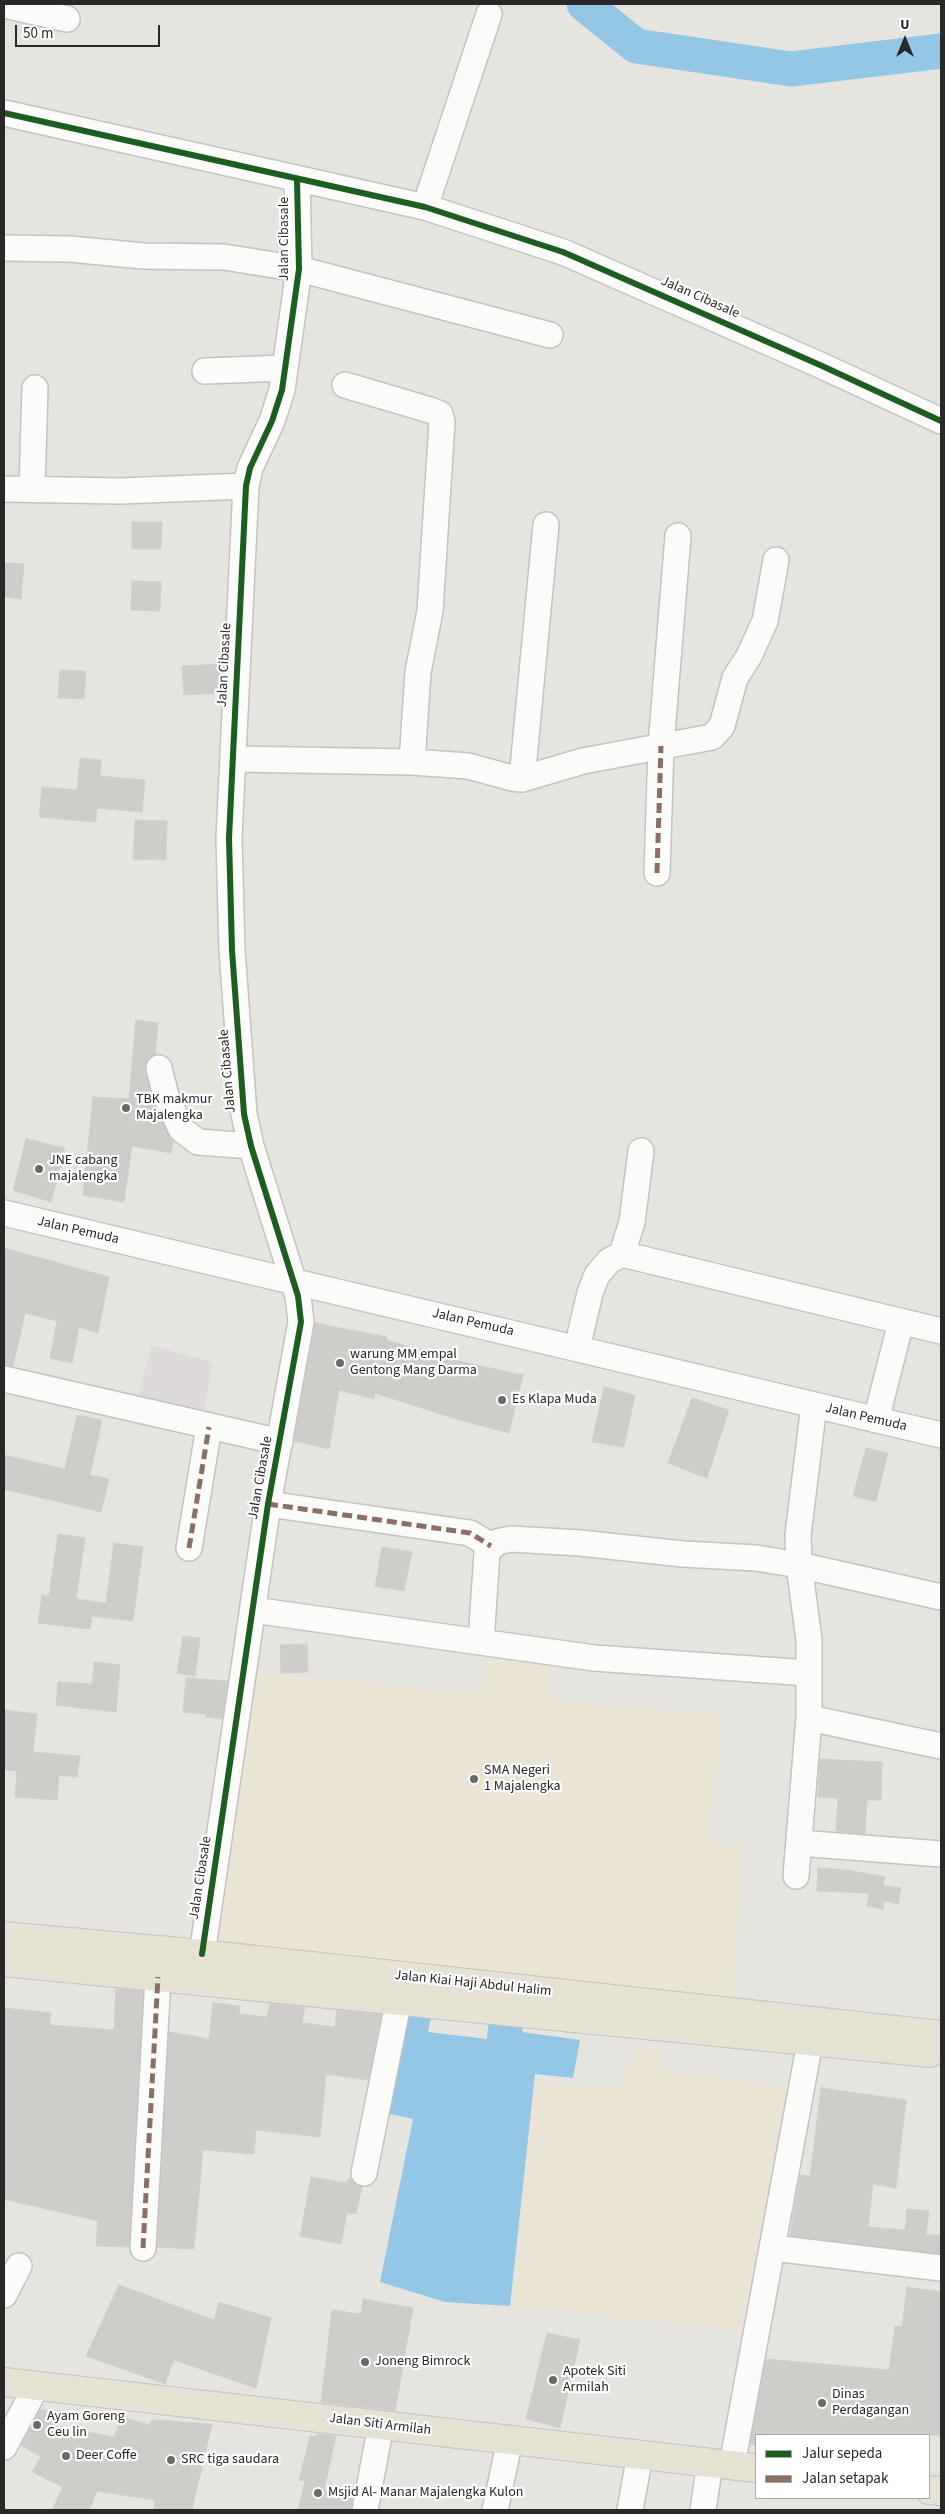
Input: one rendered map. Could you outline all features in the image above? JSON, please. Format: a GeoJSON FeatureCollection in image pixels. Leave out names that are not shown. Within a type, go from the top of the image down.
{"type":"FeatureCollection","features":[{"type":"Feature","properties":{"kind":"main road","name":"Jalan Kiai Haji Abdul Halim"},"geometry":{"type":"LineString","coordinates":[[4,1936],[202,1954],[941,2035]]}},
{"type":"Feature","properties":{"kind":"main road","name":"Jalan Kiai Haji Abdul Halim"},"geometry":{"type":"LineString","coordinates":[[4,1962],[399,1999],[941,2054]]}},
{"type":"Feature","properties":{"kind":"main road","name":"Jalan Siti Armilah"},"geometry":{"type":"LineString","coordinates":[[4,2382],[733,2465]]}},
{"type":"Feature","properties":{"kind":"street"},"geometry":{"type":"LineString","coordinates":[[4,5],[67,19]]}},
{"type":"Feature","properties":{"kind":"street"},"geometry":{"type":"LineString","coordinates":[[425,207],[489,14]]}},
{"type":"Feature","properties":{"kind":"street","name":"Jalan Cibasale"},"geometry":{"type":"LineString","coordinates":[[4,113],[297,180],[425,207],[563,252],[820,365],[941,422]]}},
{"type":"Feature","properties":{"kind":"street","name":"Jalan Cibasale"},"geometry":{"type":"LineString","coordinates":[[202,1954],[268,1504],[301,1322],[298,1296],[251,1146],[244,1114],[232,950],[229,838],[246,486],[261,441],[278,406],[285,368],[299,269],[297,180]]}},
{"type":"Feature","properties":{"kind":"street"},"geometry":{"type":"LineString","coordinates":[[4,248],[70,249],[143,256],[224,256],[299,269],[550,335]]}},
{"type":"Feature","properties":{"kind":"street"},"geometry":{"type":"LineString","coordinates":[[206,371],[285,368]]}},
{"type":"Feature","properties":{"kind":"street"},"geometry":{"type":"LineString","coordinates":[[345,385],[433,411],[440,414],[442,422],[430,611],[418,672],[412,762]]}},
{"type":"Feature","properties":{"kind":"street"},"geometry":{"type":"LineString","coordinates":[[32,488],[35,388]]}},
{"type":"Feature","properties":{"kind":"street"},"geometry":{"type":"LineString","coordinates":[[4,489],[121,491],[246,486]]}},
{"type":"Feature","properties":{"kind":"street"},"geometry":{"type":"LineString","coordinates":[[522,778],[546,525]]}},
{"type":"Feature","properties":{"kind":"street"},"geometry":{"type":"LineString","coordinates":[[657,873],[661,746],[678,536]]}},
{"type":"Feature","properties":{"kind":"street"},"geometry":{"type":"LineString","coordinates":[[233,759],[412,762],[468,766],[512,778],[522,778],[583,761],[661,746],[695,742],[718,733],[722,726],[735,678],[749,656],[764,621],[776,560]]}},
{"type":"Feature","properties":{"kind":"street"},"geometry":{"type":"LineString","coordinates":[[159,1068],[166,1096],[181,1129],[198,1142],[251,1146]]}},
{"type":"Feature","properties":{"kind":"street"},"geometry":{"type":"LineString","coordinates":[[622,1254],[632,1222],[641,1151]]}},
{"type":"Feature","properties":{"kind":"street","name":"Jalan Pemuda"},"geometry":{"type":"LineString","coordinates":[[4,1213],[941,1435]]}},
{"type":"Feature","properties":{"kind":"street"},"geometry":{"type":"LineString","coordinates":[[577,1348],[590,1292],[597,1275],[609,1261],[622,1254],[941,1331]]}},
{"type":"Feature","properties":{"kind":"street"},"geometry":{"type":"LineString","coordinates":[[876,1420],[901,1322]]}},
{"type":"Feature","properties":{"kind":"street"},"geometry":{"type":"LineString","coordinates":[[4,1379],[280,1442]]}},
{"type":"Feature","properties":{"kind":"street"},"geometry":{"type":"LineString","coordinates":[[796,1876],[809,1718],[809,1640],[799,1565],[798,1535],[814,1405]]}},
{"type":"Feature","properties":{"kind":"street"},"geometry":{"type":"LineString","coordinates":[[189,1548],[209,1427]]}},
{"type":"Feature","properties":{"kind":"street"},"geometry":{"type":"LineString","coordinates":[[268,1504],[470,1533],[491,1546]]}},
{"type":"Feature","properties":{"kind":"street"},"geometry":{"type":"LineString","coordinates":[[480,1642],[487,1552],[497,1542],[511,1539],[756,1558],[799,1565],[941,1597]]}},
{"type":"Feature","properties":{"kind":"street"},"geometry":{"type":"LineString","coordinates":[[253,1610],[594,1658],[808,1673]]}},
{"type":"Feature","properties":{"kind":"street"},"geometry":{"type":"LineString","coordinates":[[809,1718],[941,1746]]}},
{"type":"Feature","properties":{"kind":"street"},"geometry":{"type":"LineString","coordinates":[[799,1843],[941,1854]]}},
{"type":"Feature","properties":{"kind":"street"},"geometry":{"type":"LineString","coordinates":[[143,2248],[158,1977]]}},
{"type":"Feature","properties":{"kind":"street"},"geometry":{"type":"LineString","coordinates":[[364,2173],[399,1999]]}},
{"type":"Feature","properties":{"kind":"street"},"geometry":{"type":"LineString","coordinates":[[703,2510],[733,2465],[750,2356],[773,2248],[810,2042]]}},
{"type":"Feature","properties":{"kind":"street"},"geometry":{"type":"LineString","coordinates":[[773,2248],[941,2268]]}},
{"type":"Feature","properties":{"kind":"street"},"geometry":{"type":"LineString","coordinates":[[4,2295],[18,2266]]}},
{"type":"Feature","properties":{"kind":"street"},"geometry":{"type":"LineString","coordinates":[[4,2447],[36,2387]]}},
{"type":"Feature","properties":{"kind":"street"},"geometry":{"type":"LineString","coordinates":[[365,2510],[381,2425]]}},
{"type":"Feature","properties":{"kind":"street"},"geometry":{"type":"LineString","coordinates":[[495,2510],[510,2440]]}},
{"type":"Feature","properties":{"kind":"street"},"geometry":{"type":"LineString","coordinates":[[630,2510],[640,2455]]}},
{"type":"Feature","properties":{"kind":"shaded area"},"geometry":{"type":"Polygon","coordinates":[[[152,1345],[213,1363],[202,1419],[136,1402],[152,1345]]]}},
{"type":"Feature","properties":{"kind":"shaded area","name":"SMA Negeri 1 Majalengka"},"geometry":{"type":"Polygon","coordinates":[[[486,1647],[555,1653],[551,1699],[722,1715],[710,1843],[745,1846],[731,1994],[217,1947],[243,1671],[482,1693],[486,1647]]]}},
{"type":"Feature","properties":{"kind":"shaded area"},"geometry":{"type":"Polygon","coordinates":[[[634,2045],[659,2050],[659,2070],[788,2086],[775,2179],[746,2331],[512,2307],[535,2082],[620,2088],[623,2066],[631,2065],[634,2045]]]}},
{"type":"Feature","properties":{"kind":"water"},"geometry":{"type":"Polygon","coordinates":[[[400,2013],[431,2017],[428,2032],[487,2039],[489,2020],[523,2026],[522,2032],[580,2040],[573,2078],[535,2074],[510,2306],[445,2302],[380,2282],[413,2119],[386,2113],[400,2013]]]}},
{"type":"Feature","properties":{"kind":"building"},"geometry":{"type":"Polygon","coordinates":[[[132,522],[162,522],[161,549],[132,549],[132,522]]]}},
{"type":"Feature","properties":{"kind":"building"},"geometry":{"type":"Polygon","coordinates":[[[4,563],[24,564],[21,599],[4,597],[4,563]]]}},
{"type":"Feature","properties":{"kind":"building"},"geometry":{"type":"Polygon","coordinates":[[[132,581],[161,582],[160,611],[131,610],[132,581]]]}},
{"type":"Feature","properties":{"kind":"building"},"geometry":{"type":"Polygon","coordinates":[[[223,664],[222,693],[184,695],[182,666],[223,664]]]}},
{"type":"Feature","properties":{"kind":"building"},"geometry":{"type":"Polygon","coordinates":[[[60,670],[86,671],[84,699],[58,698],[60,670]]]}},
{"type":"Feature","properties":{"kind":"building"},"geometry":{"type":"Polygon","coordinates":[[[80,758],[101,760],[100,776],[145,780],[142,812],[97,808],[96,822],[39,817],[42,787],[77,790],[80,758]]]}},
{"type":"Feature","properties":{"kind":"building"},"geometry":{"type":"Polygon","coordinates":[[[135,820],[167,821],[166,860],[133,859],[135,820]]]}},
{"type":"Feature","properties":{"kind":"building","name":"TBK makmur Majalengka"},"geometry":{"type":"Polygon","coordinates":[[[136,1020],[158,1023],[155,1054],[145,1064],[145,1071],[153,1102],[173,1141],[171,1153],[132,1146],[124,1202],[83,1195],[93,1097],[129,1099],[136,1020]]]}},
{"type":"Feature","properties":{"kind":"building","name":"JNE cabang majalengka"},"geometry":{"type":"Polygon","coordinates":[[[26,1139],[65,1148],[51,1202],[13,1190],[26,1139]]]}},
{"type":"Feature","properties":{"kind":"building"},"geometry":{"type":"Polygon","coordinates":[[[4,1248],[109,1277],[98,1333],[79,1327],[72,1363],[50,1358],[57,1321],[25,1313],[13,1366],[4,1365],[4,1248]]]}},
{"type":"Feature","properties":{"kind":"building"},"geometry":{"type":"Polygon","coordinates":[[[315,1323],[387,1337],[386,1340],[467,1363],[523,1375],[509,1433],[456,1419],[375,1393],[374,1399],[339,1390],[329,1449],[294,1441],[315,1323]]]}},
{"type":"Feature","properties":{"kind":"building"},"geometry":{"type":"Polygon","coordinates":[[[604,1387],[635,1395],[624,1447],[592,1442],[604,1387]]]}},
{"type":"Feature","properties":{"kind":"building"},"geometry":{"type":"Polygon","coordinates":[[[692,1398],[729,1410],[707,1478],[668,1463],[692,1398]]]}},
{"type":"Feature","properties":{"kind":"building"},"geometry":{"type":"Polygon","coordinates":[[[77,1415],[102,1420],[90,1475],[109,1479],[101,1512],[4,1489],[4,1455],[65,1469],[77,1415]]]}},
{"type":"Feature","properties":{"kind":"building"},"geometry":{"type":"Polygon","coordinates":[[[866,1448],[888,1453],[876,1502],[853,1496],[866,1448]]]}},
{"type":"Feature","properties":{"kind":"building"},"geometry":{"type":"Polygon","coordinates":[[[58,1534],[85,1538],[76,1599],[106,1603],[114,1543],[143,1547],[133,1621],[92,1616],[90,1629],[38,1623],[42,1595],[49,1596],[58,1534]]]}},
{"type":"Feature","properties":{"kind":"building"},"geometry":{"type":"Polygon","coordinates":[[[382,1547],[412,1552],[404,1591],[375,1586],[382,1547]]]}},
{"type":"Feature","properties":{"kind":"building"},"geometry":{"type":"Polygon","coordinates":[[[183,1636],[200,1638],[195,1676],[177,1673],[183,1636]]]}},
{"type":"Feature","properties":{"kind":"building"},"geometry":{"type":"Polygon","coordinates":[[[307,1644],[308,1672],[281,1673],[280,1645],[307,1644]]]}},
{"type":"Feature","properties":{"kind":"building"},"geometry":{"type":"Polygon","coordinates":[[[94,1662],[120,1665],[116,1712],[56,1705],[58,1682],[92,1684],[94,1662]]]}},
{"type":"Feature","properties":{"kind":"building"},"geometry":{"type":"Polygon","coordinates":[[[186,1678],[228,1681],[222,1719],[206,1717],[206,1714],[183,1712],[186,1678]]]}},
{"type":"Feature","properties":{"kind":"building"},"geometry":{"type":"Polygon","coordinates":[[[4,1710],[37,1714],[33,1752],[80,1756],[77,1777],[59,1775],[57,1800],[15,1797],[17,1771],[4,1770],[4,1710]]]}},
{"type":"Feature","properties":{"kind":"building"},"geometry":{"type":"Polygon","coordinates":[[[820,1759],[882,1762],[881,1800],[867,1800],[865,1834],[836,1831],[838,1798],[818,1797],[820,1759]]]}},
{"type":"Feature","properties":{"kind":"building"},"geometry":{"type":"Polygon","coordinates":[[[818,1868],[846,1870],[885,1877],[883,1886],[901,1888],[898,1904],[884,1901],[883,1909],[867,1906],[869,1893],[817,1891],[818,1868]]]}},
{"type":"Feature","properties":{"kind":"building"},"geometry":{"type":"Polygon","coordinates":[[[116,1989],[143,1991],[129,2247],[96,2246],[98,2221],[4,2199],[4,2008],[51,2013],[50,2025],[114,2030],[116,1989]]]}},
{"type":"Feature","properties":{"kind":"building"},"geometry":{"type":"Polygon","coordinates":[[[213,2003],[240,2006],[239,2014],[267,2017],[270,2004],[305,2007],[302,2023],[335,2027],[337,2010],[381,2015],[368,2080],[326,2074],[320,2137],[256,2130],[254,2154],[203,2150],[194,2249],[157,2247],[169,2032],[209,2039],[213,2003]]]}},
{"type":"Feature","properties":{"kind":"building"},"geometry":{"type":"Polygon","coordinates":[[[821,2088],[906,2100],[896,2188],[873,2184],[868,2227],[905,2230],[907,2209],[929,2211],[926,2235],[941,2235],[941,2254],[790,2236],[800,2175],[810,2176],[821,2088]]]}},
{"type":"Feature","properties":{"kind":"building"},"geometry":{"type":"Polygon","coordinates":[[[311,2177],[347,2183],[349,2178],[362,2187],[356,2214],[347,2213],[341,2244],[300,2236],[311,2177]]]}},
{"type":"Feature","properties":{"kind":"building"},"geometry":{"type":"Polygon","coordinates":[[[119,2285],[214,2320],[219,2302],[271,2318],[256,2388],[174,2360],[165,2384],[86,2356],[119,2285]]]}},
{"type":"Feature","properties":{"kind":"building","name":"Dinas Perdagangan"},"geometry":{"type":"Polygon","coordinates":[[[907,2287],[941,2292],[941,2435],[755,2434],[755,2445],[750,2444],[766,2359],[889,2370],[895,2326],[902,2327],[907,2287]]]}},
{"type":"Feature","properties":{"kind":"building","name":"Joneng Bimrock"},"geometry":{"type":"Polygon","coordinates":[[[363,2299],[413,2308],[395,2411],[321,2402],[332,2310],[361,2314],[363,2299]]]}},
{"type":"Feature","properties":{"kind":"building","name":"Apotek Siti Armilah"},"geometry":{"type":"Polygon","coordinates":[[[547,2333],[580,2340],[560,2428],[526,2419],[547,2333]]]}},
{"type":"Feature","properties":{"kind":"building"},"geometry":{"type":"Polygon","coordinates":[[[40,2410],[63,2411],[54,2426],[114,2437],[122,2417],[150,2425],[152,2420],[212,2424],[192,2510],[154,2510],[155,2500],[97,2491],[89,2510],[52,2510],[63,2487],[32,2472],[41,2457],[21,2445],[40,2410]]]}},
{"type":"Feature","properties":{"kind":"building"},"geometry":{"type":"Polygon","coordinates":[[[317,2434],[336,2436],[324,2490],[353,2498],[351,2510],[298,2510],[305,2481],[299,2480],[310,2436],[316,2437],[317,2434]]]}},
{"type":"Feature","properties":{"kind":"waterway"},"geometry":{"type":"LineString","coordinates":[[584,4],[636,46],[791,69],[941,51]]}},
{"type":"Feature","properties":{"kind":"marked path"},"geometry":{"type":"LineString","coordinates":[[657,873],[661,746]]}},
{"type":"Feature","properties":{"kind":"marked path"},"geometry":{"type":"LineString","coordinates":[[189,1548],[209,1427]]}},
{"type":"Feature","properties":{"kind":"marked path"},"geometry":{"type":"LineString","coordinates":[[268,1504],[470,1533],[491,1546]]}},
{"type":"Feature","properties":{"kind":"marked path"},"geometry":{"type":"LineString","coordinates":[[143,2248],[158,1977]]}},
{"type":"Feature","properties":{"kind":"cycle path"},"geometry":{"type":"LineString","coordinates":[[4,113],[425,207],[563,252],[820,365],[941,421]]}},
{"type":"Feature","properties":{"kind":"cycle path"},"geometry":{"type":"LineString","coordinates":[[202,1954],[268,1504],[301,1322],[298,1296],[251,1146],[244,1114],[232,950],[229,838],[246,486],[250,468],[272,421],[282,390],[299,269],[297,180]]}},
{"type":"Feature","properties":{"kind":"place","name":"TBK makmur Majalengka"},"geometry":{"type":"Point","coordinates":[126,1108]}},
{"type":"Feature","properties":{"kind":"place","name":"JNE cabang majalengka"},"geometry":{"type":"Point","coordinates":[39,1169]}},
{"type":"Feature","properties":{"kind":"place","name":"warung MM empal Gentong Mang Darma"},"geometry":{"type":"Point","coordinates":[340,1363]}},
{"type":"Feature","properties":{"kind":"place","name":"Es Klapa Muda"},"geometry":{"type":"Point","coordinates":[502,1400]}},
{"type":"Feature","properties":{"kind":"place","name":"SMA Negeri 1 Majalengka"},"geometry":{"type":"Point","coordinates":[474,1779]}},
{"type":"Feature","properties":{"kind":"place","name":"Joneng Bimrock"},"geometry":{"type":"Point","coordinates":[365,2362]}},
{"type":"Feature","properties":{"kind":"place","name":"Apotek Siti Armilah"},"geometry":{"type":"Point","coordinates":[553,2380]}},
{"type":"Feature","properties":{"kind":"place","name":"Dinas Perdagangan"},"geometry":{"type":"Point","coordinates":[822,2403]}},
{"type":"Feature","properties":{"kind":"place","name":"Ayam Goreng Ceu lin"},"geometry":{"type":"Point","coordinates":[37,2425]}},
{"type":"Feature","properties":{"kind":"place","name":"Deer Coffe"},"geometry":{"type":"Point","coordinates":[66,2456]}},
{"type":"Feature","properties":{"kind":"place","name":"SRC tiga saudara"},"geometry":{"type":"Point","coordinates":[171,2460]}},
{"type":"Feature","properties":{"kind":"place","name":"Msjid Al- Manar Majalengka Kulon"},"geometry":{"type":"Point","coordinates":[318,2493]}}]}
